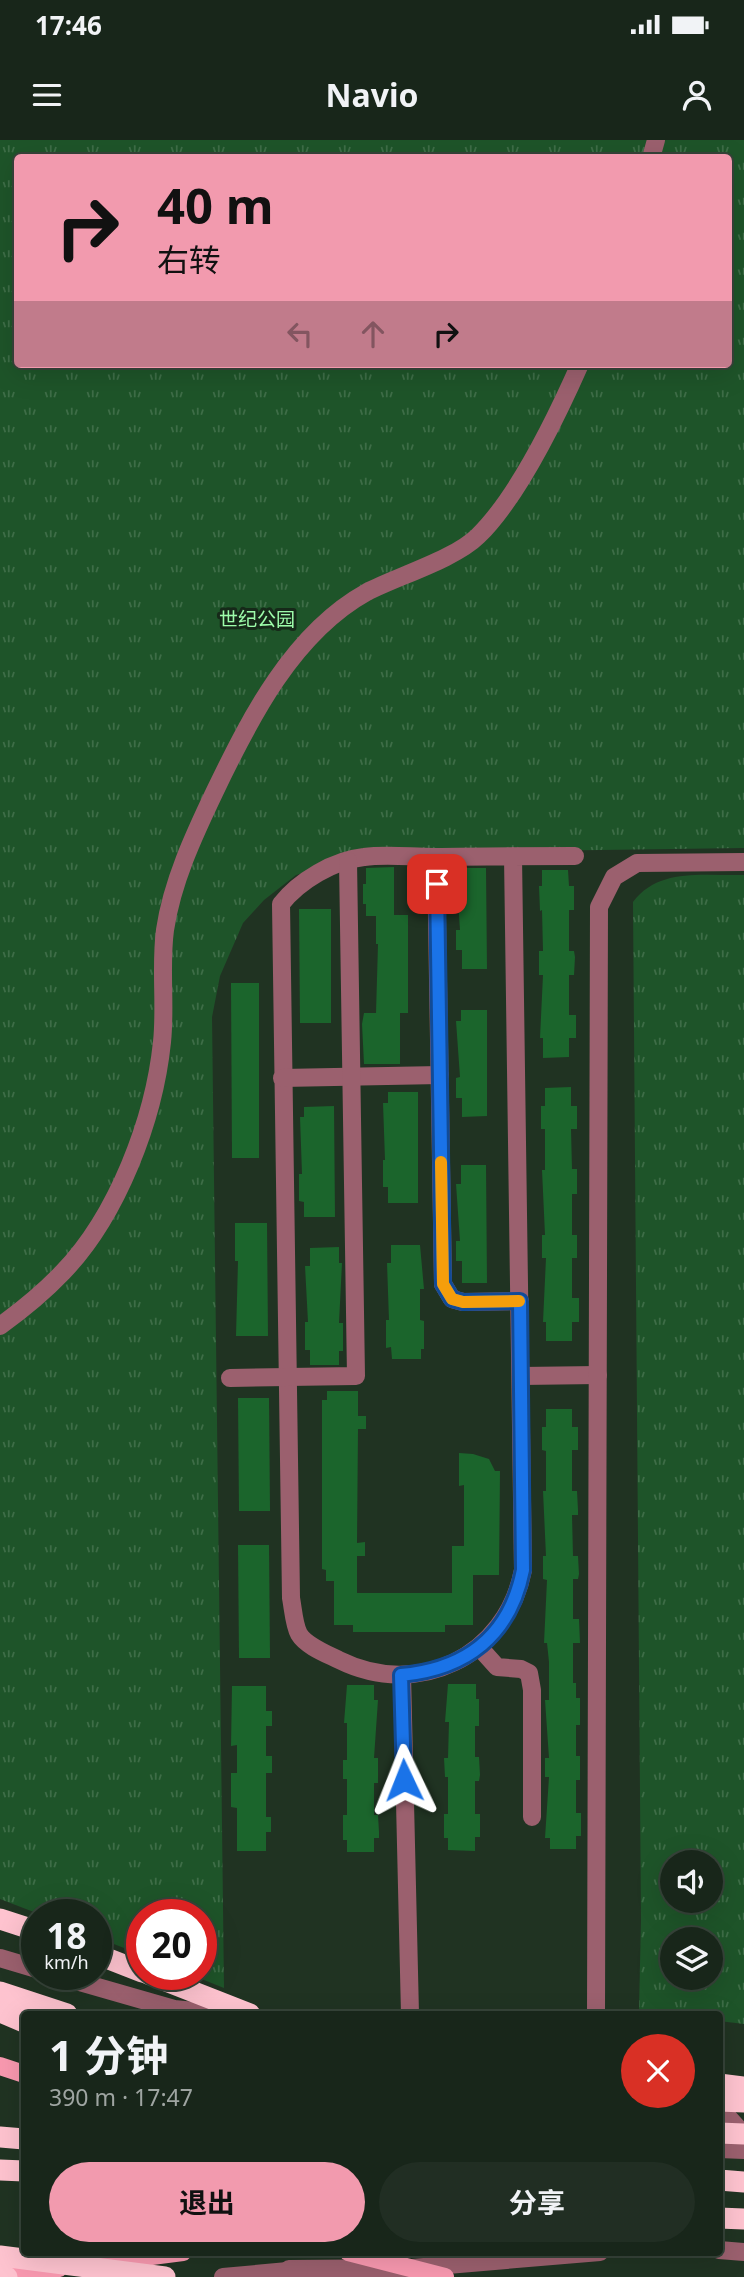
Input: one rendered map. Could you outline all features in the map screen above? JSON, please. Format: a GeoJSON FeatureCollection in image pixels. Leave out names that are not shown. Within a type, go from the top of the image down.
{"type":"FeatureCollection","features":[{"type":"Feature","properties":{"kind":"highway"},"geometry":{"type":"LineString","coordinates":[[0,1919],[21,1926]]}},
{"type":"Feature","properties":{"kind":"highway"},"geometry":{"type":"LineString","coordinates":[[189,1990],[242,2011]]}},
{"type":"Feature","properties":{"kind":"highway"},"geometry":{"type":"LineString","coordinates":[[0,1993],[57,2011]]}},
{"type":"Feature","properties":{"kind":"highway"},"geometry":{"type":"LineString","coordinates":[[0,2012],[21,2021]]}},
{"type":"Feature","properties":{"kind":"highway"},"geometry":{"type":"LineString","coordinates":[[723,2084],[744,2087]]}},
{"type":"Feature","properties":{"kind":"highway"},"geometry":{"type":"LineString","coordinates":[[723,2101],[744,2102]]}},
{"type":"Feature","properties":{"kind":"highway"},"geometry":{"type":"LineString","coordinates":[[723,2133],[744,2134]]}},
{"type":"Feature","properties":{"kind":"highway"},"geometry":{"type":"LineString","coordinates":[[0,2137],[21,2139]]}},
{"type":"Feature","properties":{"kind":"highway"},"geometry":{"type":"LineString","coordinates":[[0,2170],[21,2171]]}},
{"type":"Feature","properties":{"kind":"highway"},"geometry":{"type":"LineString","coordinates":[[723,2180],[744,2182]]}},
{"type":"Feature","properties":{"kind":"highway"},"geometry":{"type":"LineString","coordinates":[[723,2218],[744,2219]]}},
{"type":"Feature","properties":{"kind":"highway"},"geometry":{"type":"LineString","coordinates":[[0,2256],[165,2277]]}},
{"type":"Feature","properties":{"kind":"highway"},"geometry":{"type":"LineString","coordinates":[[0,2275],[7,2277]]}},
{"type":"Feature","properties":{"kind":"main road"},"geometry":{"type":"LineString","coordinates":[[0,2066],[21,2073]]}},
{"type":"Feature","properties":{"kind":"main road"},"geometry":{"type":"LineString","coordinates":[[0,2275],[151,2256]]}},
{"type":"Feature","properties":{"kind":"main road"},"geometry":{"type":"LineString","coordinates":[[364,2256],[445,2277]]}},
{"type":"Feature","properties":{"kind":"street"},"geometry":{"type":"LineString","coordinates":[[0,1326],[41,1293],[74,1260],[102,1217],[138,1145],[152,1099],[162,1044],[163,948],[170,908],[195,835],[270,690],[313,638],[342,610],[370,591],[470,543],[485,529],[544,437],[578,368]]}},
{"type":"Feature","properties":{"kind":"street"},"geometry":{"type":"LineString","coordinates":[[513,856],[523,1570],[518,1595],[506,1619],[479,1647],[458,1661],[421,1673],[401,1675],[347,1665],[324,1653],[299,1634],[291,1598],[281,904],[302,883],[362,857],[436,857],[513,856],[575,856]]}},
{"type":"Feature","properties":{"kind":"street"},"geometry":{"type":"LineString","coordinates":[[436,857],[443,1284],[452,1299],[463,1302],[520,1301]]}},
{"type":"Feature","properties":{"kind":"street"},"geometry":{"type":"LineString","coordinates":[[230,1378],[356,1376],[348,862]]}},
{"type":"Feature","properties":{"kind":"street"},"geometry":{"type":"LineString","coordinates":[[596,2011],[599,907],[614,877],[637,863],[744,862]]}},
{"type":"Feature","properties":{"kind":"street"},"geometry":{"type":"LineString","coordinates":[[282,1077],[440,1075]]}},
{"type":"Feature","properties":{"kind":"street"},"geometry":{"type":"LineString","coordinates":[[521,1376],[598,1375]]}},
{"type":"Feature","properties":{"kind":"street"},"geometry":{"type":"LineString","coordinates":[[479,1647],[497,1667],[521,1669],[528,1673],[532,1690],[532,1817]]}},
{"type":"Feature","properties":{"kind":"street"},"geometry":{"type":"LineString","coordinates":[[401,1675],[410,2011]]}},
{"type":"Feature","properties":{"kind":"street"},"geometry":{"type":"LineString","coordinates":[[0,1958],[21,1964]]}},
{"type":"Feature","properties":{"kind":"street"},"geometry":{"type":"LineString","coordinates":[[0,1983],[68,2011]]}},
{"type":"Feature","properties":{"kind":"street"},"geometry":{"type":"LineString","coordinates":[[108,1990],[174,2009],[195,2011]]}},
{"type":"Feature","properties":{"kind":"street"},"geometry":{"type":"LineString","coordinates":[[723,2111],[737,2127],[744,2143]]}},
{"type":"Feature","properties":{"kind":"street"},"geometry":{"type":"LineString","coordinates":[[723,2149],[744,2150]]}},
{"type":"Feature","properties":{"kind":"street"},"geometry":{"type":"LineString","coordinates":[[723,2250],[744,2252]]}},
{"type":"Feature","properties":{"kind":"street"},"geometry":{"type":"LineString","coordinates":[[223,2277],[289,2269],[412,2268],[553,2256]]}},
{"type":"Feature","properties":{"kind":"street"},"geometry":{"type":"LineString","coordinates":[[289,2269],[352,2277]]}},
{"type":"Feature","properties":{"kind":"green space","name":"世纪公园"},"geometry":{"type":"Polygon","coordinates":[[[0,140],[744,140],[744,848],[369,853],[296,875],[264,900],[243,923],[220,976],[212,1017],[224,1988],[217,1985],[217,1899],[126,1899],[126,1949],[112,1943],[112,1899],[21,1899],[21,1907],[0,1899],[0,140]]]}},
{"type":"Feature","properties":{"kind":"green space"},"geometry":{"type":"Polygon","coordinates":[[[744,875],[744,2024],[723,2021],[723,2011],[639,2010],[641,1920],[633,902],[656,883],[683,876],[744,875]]]}},
{"type":"Feature","properties":{"kind":"building"},"geometry":{"type":"Polygon","coordinates":[[[394,867],[394,915],[408,915],[408,1013],[400,1013],[400,1064],[364,1064],[362,1024],[364,1013],[376,1013],[378,944],[376,916],[366,916],[366,904],[363,904],[363,884],[366,884],[366,868],[394,867]]]}},
{"type":"Feature","properties":{"kind":"building"},"geometry":{"type":"Polygon","coordinates":[[[461,868],[486,868],[487,969],[462,969],[462,950],[456,950],[456,930],[460,930],[456,873],[461,873],[461,868]]]}},
{"type":"Feature","properties":{"kind":"building"},"geometry":{"type":"Polygon","coordinates":[[[542,870],[568,870],[569,886],[574,886],[574,910],[569,910],[569,951],[574,951],[575,957],[574,975],[569,975],[569,1015],[576,1015],[576,1038],[569,1038],[569,1057],[543,1058],[543,1038],[540,1038],[543,975],[539,975],[539,951],[543,951],[539,886],[542,886],[542,870]]]}},
{"type":"Feature","properties":{"kind":"building"},"geometry":{"type":"Polygon","coordinates":[[[299,909],[331,909],[331,1023],[300,1023],[299,909]]]}},
{"type":"Feature","properties":{"kind":"building"},"geometry":{"type":"Polygon","coordinates":[[[231,983],[259,983],[259,1158],[232,1158],[231,983]]]}},
{"type":"Feature","properties":{"kind":"building"},"geometry":{"type":"Polygon","coordinates":[[[461,1010],[487,1010],[487,1116],[462,1117],[462,1098],[456,1098],[456,1078],[460,1077],[456,1021],[461,1021],[461,1010]]]}},
{"type":"Feature","properties":{"kind":"building"},"geometry":{"type":"Polygon","coordinates":[[[571,1087],[571,1106],[577,1106],[577,1129],[571,1129],[572,1169],[577,1169],[577,1194],[572,1194],[572,1235],[577,1235],[577,1258],[572,1258],[572,1298],[579,1298],[579,1322],[572,1322],[572,1341],[546,1341],[546,1322],[543,1322],[546,1258],[542,1258],[542,1235],[545,1235],[542,1170],[545,1170],[545,1129],[541,1129],[541,1106],[545,1106],[545,1088],[571,1087]]]}},
{"type":"Feature","properties":{"kind":"building"},"geometry":{"type":"Polygon","coordinates":[[[388,1092],[418,1092],[418,1203],[388,1203],[388,1187],[383,1187],[383,1103],[388,1103],[388,1092]]]}},
{"type":"Feature","properties":{"kind":"building"},"geometry":{"type":"Polygon","coordinates":[[[334,1106],[335,1217],[304,1217],[304,1202],[299,1201],[299,1174],[302,1174],[300,1117],[304,1117],[304,1107],[334,1106]]]}},
{"type":"Feature","properties":{"kind":"building"},"geometry":{"type":"Polygon","coordinates":[[[461,1165],[486,1165],[487,1283],[462,1283],[462,1261],[456,1261],[456,1241],[460,1241],[456,1184],[461,1184],[461,1165]]]}},
{"type":"Feature","properties":{"kind":"building"},"geometry":{"type":"Polygon","coordinates":[[[235,1223],[267,1223],[268,1336],[236,1336],[238,1261],[235,1261],[235,1223]]]}},
{"type":"Feature","properties":{"kind":"building"},"geometry":{"type":"Polygon","coordinates":[[[391,1245],[420,1245],[424,1289],[420,1289],[420,1320],[424,1321],[424,1349],[421,1349],[421,1359],[392,1359],[391,1347],[386,1348],[386,1320],[389,1320],[387,1263],[391,1263],[391,1245]]]}},
{"type":"Feature","properties":{"kind":"building"},"geometry":{"type":"Polygon","coordinates":[[[339,1247],[339,1263],[342,1263],[339,1323],[343,1323],[343,1351],[339,1351],[339,1365],[310,1365],[310,1350],[305,1350],[305,1322],[308,1322],[305,1266],[310,1266],[310,1248],[339,1247]]]}},
{"type":"Feature","properties":{"kind":"building"},"geometry":{"type":"Polygon","coordinates":[[[327,1391],[358,1391],[358,1416],[366,1416],[366,1429],[358,1429],[357,1543],[365,1542],[365,1556],[357,1556],[357,1593],[452,1593],[452,1546],[464,1546],[464,1485],[459,1486],[459,1453],[489,1459],[495,1471],[500,1471],[499,1575],[473,1575],[473,1625],[445,1625],[445,1632],[353,1632],[353,1625],[334,1625],[334,1581],[326,1581],[326,1570],[322,1569],[322,1400],[327,1400],[327,1391]]]}},
{"type":"Feature","properties":{"kind":"building"},"geometry":{"type":"Polygon","coordinates":[[[238,1398],[269,1398],[270,1511],[239,1511],[238,1398]]]}},
{"type":"Feature","properties":{"kind":"building"},"geometry":{"type":"Polygon","coordinates":[[[546,1409],[572,1409],[572,1427],[578,1427],[578,1450],[572,1450],[572,1491],[577,1491],[578,1510],[578,1515],[572,1515],[573,1556],[578,1556],[579,1574],[578,1579],[573,1579],[573,1619],[579,1619],[580,1643],[573,1643],[573,1683],[576,1683],[576,1698],[580,1698],[580,1725],[576,1725],[576,1756],[580,1756],[580,1780],[576,1780],[576,1813],[581,1813],[581,1836],[576,1836],[576,1849],[550,1849],[550,1838],[545,1838],[549,1777],[545,1777],[545,1758],[549,1758],[545,1700],[549,1700],[549,1662],[547,1643],[544,1643],[547,1580],[543,1579],[543,1556],[546,1556],[543,1491],[546,1491],[546,1451],[542,1450],[542,1427],[546,1427],[546,1409]]]}},
{"type":"Feature","properties":{"kind":"building"},"geometry":{"type":"Polygon","coordinates":[[[238,1545],[269,1545],[270,1658],[239,1658],[238,1545]]]}},
{"type":"Feature","properties":{"kind":"building"},"geometry":{"type":"Polygon","coordinates":[[[448,1684],[476,1684],[476,1699],[479,1699],[479,1726],[475,1726],[475,1757],[479,1757],[480,1775],[479,1781],[475,1781],[475,1814],[480,1814],[480,1837],[475,1837],[475,1851],[448,1850],[448,1838],[444,1838],[444,1814],[448,1814],[448,1777],[445,1777],[444,1758],[448,1758],[449,1722],[445,1722],[448,1684]]]}},
{"type":"Feature","properties":{"kind":"building"},"geometry":{"type":"Polygon","coordinates":[[[347,1685],[374,1685],[374,1700],[378,1700],[374,1758],[378,1758],[378,1783],[374,1783],[374,1815],[378,1815],[379,1838],[374,1838],[374,1852],[347,1852],[347,1840],[343,1840],[343,1815],[347,1815],[347,1779],[343,1779],[343,1760],[347,1760],[347,1723],[344,1723],[347,1685]]]}},
{"type":"Feature","properties":{"kind":"building"},"geometry":{"type":"Polygon","coordinates":[[[232,1686],[266,1686],[266,1711],[272,1711],[272,1726],[266,1726],[266,1756],[272,1756],[272,1773],[266,1773],[266,1817],[271,1817],[271,1832],[266,1832],[266,1851],[237,1851],[237,1808],[231,1807],[231,1773],[237,1773],[237,1745],[231,1746],[232,1686]]]}},
{"type":"Feature","properties":{"kind":"slow traffic"},"geometry":{"type":"LineString","coordinates":[[441,1162],[443,1284],[452,1299],[463,1302],[519,1301]]}},
{"type":"Feature","properties":{"kind":"route"},"geometry":{"type":"LineString","coordinates":[[404,1780],[401,1675],[421,1673],[458,1661],[486,1643],[506,1619],[518,1595],[523,1570],[520,1301],[463,1302],[452,1299],[443,1284],[437,884]]}}]}
